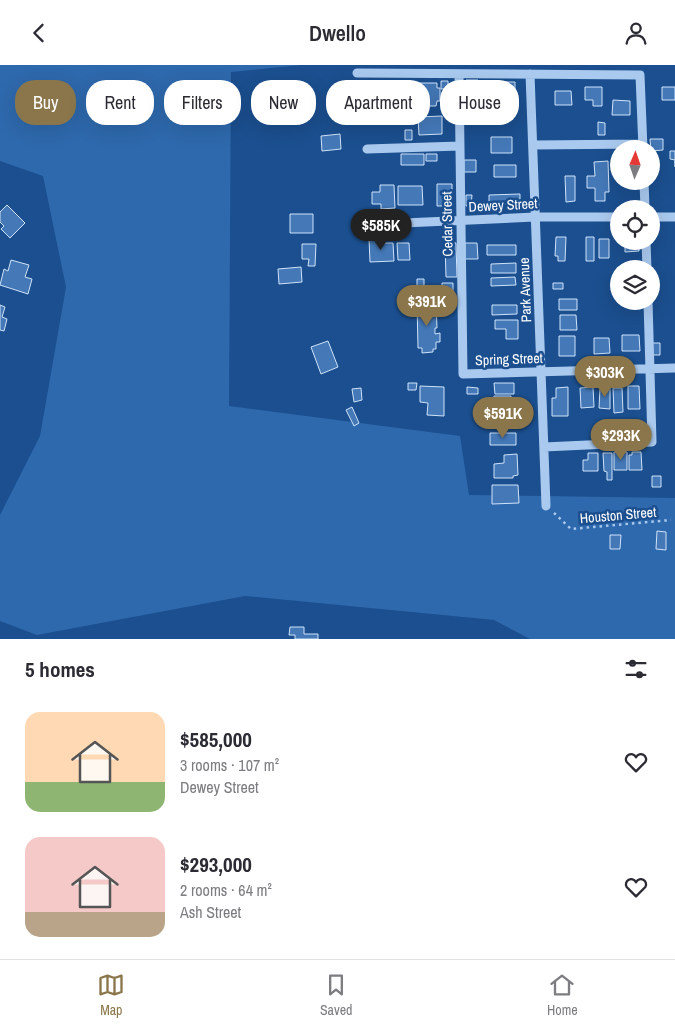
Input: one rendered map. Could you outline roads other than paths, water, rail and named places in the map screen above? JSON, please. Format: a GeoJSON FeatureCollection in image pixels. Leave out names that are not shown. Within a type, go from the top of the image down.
{"type":"FeatureCollection","features":[{"type":"Feature","properties":{"kind":"street"},"geometry":{"type":"LineString","coordinates":[[357,73],[640,75],[643,140]]}},
{"type":"Feature","properties":{"kind":"street","name":"Cedar Street"},"geometry":{"type":"LineString","coordinates":[[459,73],[463,374]]}},
{"type":"Feature","properties":{"kind":"street","name":"Park Avenue"},"geometry":{"type":"LineString","coordinates":[[530,74],[546,506]]}},
{"type":"Feature","properties":{"kind":"street"},"geometry":{"type":"LineString","coordinates":[[533,145],[610,146]]}},
{"type":"Feature","properties":{"kind":"street"},"geometry":{"type":"LineString","coordinates":[[367,149],[460,146]]}},
{"type":"Feature","properties":{"kind":"street","name":"Dewey Street"},"geometry":{"type":"LineString","coordinates":[[359,225],[535,217],[610,217]]}},
{"type":"Feature","properties":{"kind":"street"},"geometry":{"type":"LineString","coordinates":[[660,217],[675,217]]}},
{"type":"Feature","properties":{"kind":"street"},"geometry":{"type":"LineString","coordinates":[[544,447],[652,442],[648,310]]}},
{"type":"Feature","properties":{"kind":"street","name":"Spring Street"},"geometry":{"type":"LineString","coordinates":[[463,374],[675,368]]}}]}
